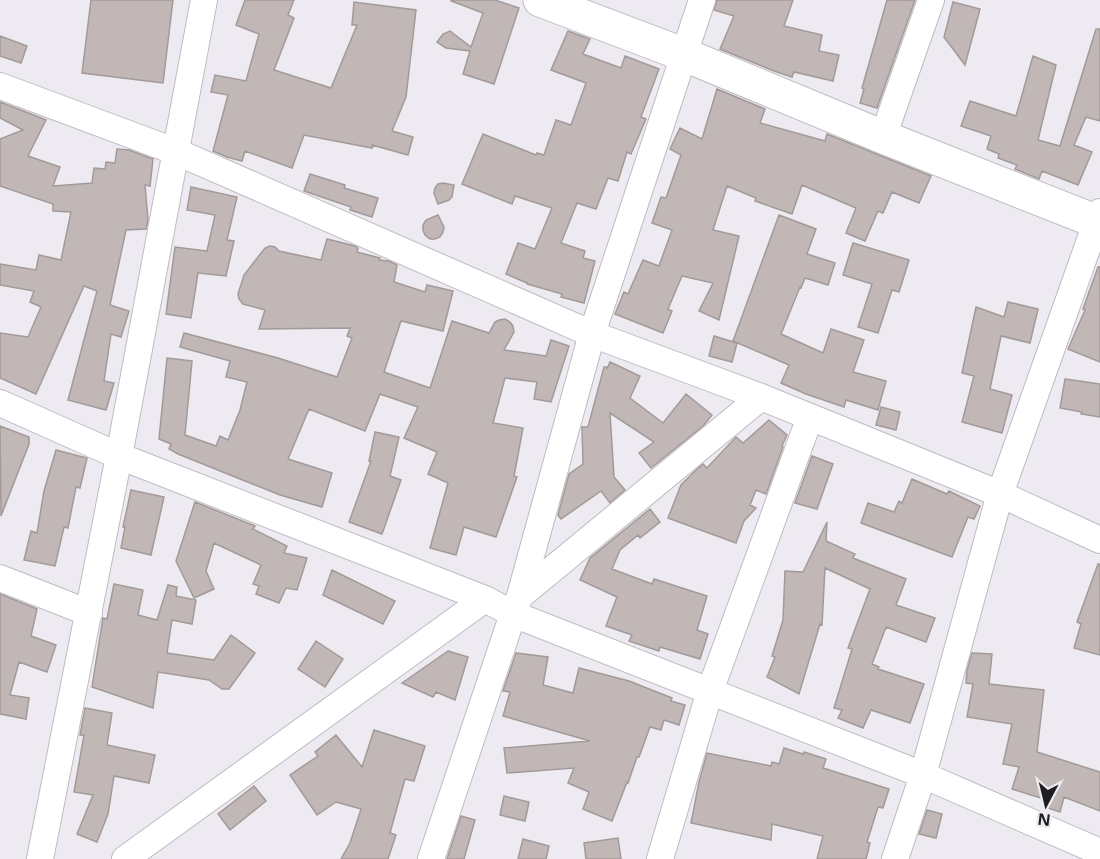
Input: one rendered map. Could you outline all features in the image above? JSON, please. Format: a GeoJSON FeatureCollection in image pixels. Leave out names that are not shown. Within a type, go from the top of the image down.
{"type":"FeatureCollection","features":[{"type":"Feature","properties":{"kind":"main road"},"geometry":{"type":"LineString","coordinates":[[540,0],[1099,219]]}},
{"type":"Feature","properties":{"kind":"street"},"geometry":{"type":"LineString","coordinates":[[40,859],[119,456],[204,0]]}},
{"type":"Feature","properties":{"kind":"street"},"geometry":{"type":"LineString","coordinates":[[431,859],[516,605],[592,334],[702,0]]}},
{"type":"Feature","properties":{"kind":"street"},"geometry":{"type":"LineString","coordinates":[[883,136],[931,0]]}},
{"type":"Feature","properties":{"kind":"street"},"geometry":{"type":"LineString","coordinates":[[0,86],[177,152],[592,334],[761,397],[1000,494],[1100,540]]}},
{"type":"Feature","properties":{"kind":"street"},"geometry":{"type":"LineString","coordinates":[[895,859],[923,775],[1000,494],[1099,219]]}},
{"type":"Feature","properties":{"kind":"street"},"geometry":{"type":"LineString","coordinates":[[516,605],[761,397]]}},
{"type":"Feature","properties":{"kind":"street"},"geometry":{"type":"LineString","coordinates":[[0,403],[119,456],[485,599],[516,605],[710,691],[923,775],[1100,852]]}},
{"type":"Feature","properties":{"kind":"street"},"geometry":{"type":"LineString","coordinates":[[660,859],[710,691],[810,417]]}},
{"type":"Feature","properties":{"kind":"street"},"geometry":{"type":"LineString","coordinates":[[0,578],[89,613]]}},
{"type":"Feature","properties":{"kind":"street"},"geometry":{"type":"LineString","coordinates":[[125,859],[485,599]]}},
{"type":"Feature","properties":{"kind":"building"},"geometry":{"type":"Polygon","coordinates":[[[91,0],[173,0],[163,83],[82,73],[91,0]]]}},
{"type":"Feature","properties":{"kind":"building"},"geometry":{"type":"Polygon","coordinates":[[[245,0],[294,0],[288,15],[294,18],[274,70],[331,88],[357,25],[352,25],[354,2],[416,10],[406,97],[392,131],[413,137],[408,155],[372,145],[372,148],[304,135],[292,168],[245,151],[242,161],[213,151],[228,95],[211,92],[215,75],[246,81],[259,34],[236,25],[245,0]]]}},
{"type":"Feature","properties":{"kind":"building"},"geometry":{"type":"Polygon","coordinates":[[[452,0],[495,0],[519,8],[494,84],[463,74],[470,51],[446,48],[437,42],[443,34],[450,31],[471,47],[483,13],[452,0]]]}},
{"type":"Feature","properties":{"kind":"building"},"geometry":{"type":"Polygon","coordinates":[[[717,0],[793,0],[784,26],[822,35],[819,51],[839,55],[833,81],[794,72],[792,77],[720,49],[734,16],[714,10],[717,0]]]}},
{"type":"Feature","properties":{"kind":"building"},"geometry":{"type":"Polygon","coordinates":[[[887,0],[915,0],[877,108],[860,103],[864,89],[862,88],[887,0]]]}},
{"type":"Feature","properties":{"kind":"building"},"geometry":{"type":"Polygon","coordinates":[[[953,2],[980,9],[965,65],[944,37],[953,2]]]}},
{"type":"Feature","properties":{"kind":"building"},"geometry":{"type":"Polygon","coordinates":[[[1096,29],[1100,29],[1100,121],[1086,117],[1074,145],[1092,152],[1078,185],[1042,171],[1039,179],[1015,169],[1017,165],[998,158],[999,154],[987,149],[991,136],[961,126],[970,101],[1016,116],[1033,56],[1056,65],[1038,140],[1060,146],[1096,29]]]}},
{"type":"Feature","properties":{"kind":"building"},"geometry":{"type":"Polygon","coordinates":[[[568,31],[590,39],[583,54],[621,68],[625,56],[659,69],[641,117],[646,119],[631,154],[627,152],[618,181],[608,178],[596,209],[577,203],[561,243],[585,251],[583,258],[595,261],[584,303],[561,297],[562,294],[527,284],[506,274],[518,243],[535,249],[552,208],[515,196],[512,204],[462,184],[483,134],[536,155],[537,153],[544,155],[556,120],[571,125],[586,83],[551,70],[568,31]]]}},
{"type":"Feature","properties":{"kind":"building"},"geometry":{"type":"Polygon","coordinates":[[[0,36],[27,46],[21,63],[0,56],[0,36]]]}},
{"type":"Feature","properties":{"kind":"building"},"geometry":{"type":"Polygon","coordinates":[[[717,89],[765,109],[760,123],[825,141],[827,134],[931,176],[919,203],[892,192],[883,213],[878,211],[865,241],[846,233],[856,208],[802,185],[792,214],[755,201],[756,198],[727,186],[713,230],[739,236],[719,320],[699,311],[713,283],[682,276],[668,309],[672,311],[663,333],[615,314],[624,292],[628,294],[643,260],[659,266],[672,230],[652,223],[661,197],[666,198],[681,155],[670,149],[680,128],[702,139],[717,89]]]}},
{"type":"Feature","properties":{"kind":"building"},"geometry":{"type":"Polygon","coordinates":[[[0,102],[46,120],[28,156],[60,167],[53,186],[92,183],[94,168],[105,169],[106,162],[115,163],[117,149],[129,150],[153,159],[150,186],[145,185],[148,220],[146,229],[126,230],[110,305],[129,311],[121,337],[111,334],[104,381],[114,383],[106,410],[68,400],[97,291],[84,286],[36,394],[0,378],[0,333],[28,337],[41,307],[30,302],[34,291],[0,285],[0,264],[36,270],[39,255],[61,260],[71,212],[53,211],[53,204],[0,186],[0,139],[23,130],[0,118],[0,102]]]}},
{"type":"Feature","properties":{"kind":"building"},"geometry":{"type":"Polygon","coordinates":[[[310,174],[345,185],[344,188],[378,198],[372,217],[350,210],[351,207],[304,191],[310,174]]]}},
{"type":"Feature","properties":{"kind":"building"},"geometry":{"type":"Polygon","coordinates":[[[438,184],[454,185],[452,197],[438,204],[434,193],[435,188],[438,184]]]}},
{"type":"Feature","properties":{"kind":"building"},"geometry":{"type":"Polygon","coordinates":[[[191,187],[237,197],[227,240],[234,241],[226,276],[198,273],[191,318],[166,314],[175,247],[207,251],[215,215],[187,210],[191,187]]]}},
{"type":"Feature","properties":{"kind":"building"},"geometry":{"type":"Polygon","coordinates":[[[438,215],[444,227],[443,232],[440,237],[430,239],[425,235],[423,225],[426,220],[438,215]]]}},
{"type":"Feature","properties":{"kind":"building"},"geometry":{"type":"Polygon","coordinates":[[[779,215],[816,229],[807,254],[835,263],[828,285],[805,278],[781,334],[823,353],[831,329],[864,340],[853,372],[886,381],[878,410],[846,400],[844,407],[781,383],[789,365],[733,341],[779,215]]]}},
{"type":"Feature","properties":{"kind":"building"},"geometry":{"type":"Polygon","coordinates":[[[327,239],[355,246],[358,248],[357,252],[397,265],[394,282],[425,292],[427,285],[453,291],[443,331],[401,321],[384,372],[430,388],[452,321],[489,333],[495,322],[505,319],[513,326],[514,332],[504,350],[546,356],[551,340],[569,346],[551,402],[534,399],[537,382],[505,378],[493,423],[523,428],[514,476],[517,477],[496,537],[464,527],[456,555],[430,548],[448,483],[428,474],[437,452],[404,438],[418,407],[380,394],[365,431],[309,409],[288,459],[332,473],[322,507],[280,495],[178,454],[169,449],[171,444],[159,439],[167,358],[192,361],[185,435],[216,446],[220,436],[228,440],[240,410],[247,382],[226,377],[230,361],[180,347],[184,333],[278,358],[337,377],[352,338],[347,336],[350,328],[259,329],[265,310],[243,304],[238,294],[244,275],[265,248],[275,247],[279,251],[321,260],[327,239]]]}},
{"type":"Feature","properties":{"kind":"building"},"geometry":{"type":"Polygon","coordinates":[[[853,243],[909,260],[899,292],[892,290],[878,333],[858,327],[872,284],[843,275],[853,243]]]}},
{"type":"Feature","properties":{"kind":"building"},"geometry":{"type":"Polygon","coordinates":[[[1098,267],[1100,267],[1100,362],[1068,349],[1085,310],[1083,309],[1098,267]]]}},
{"type":"Feature","properties":{"kind":"building"},"geometry":{"type":"Polygon","coordinates":[[[1008,302],[1038,309],[1030,343],[1001,336],[990,389],[1012,395],[1002,433],[962,422],[974,376],[962,373],[976,307],[1004,317],[1008,302]]]}},
{"type":"Feature","properties":{"kind":"building"},"geometry":{"type":"Polygon","coordinates":[[[714,336],[737,343],[732,362],[709,356],[714,336]]]}},
{"type":"Feature","properties":{"kind":"building"},"geometry":{"type":"Polygon","coordinates":[[[610,362],[640,376],[630,398],[663,423],[686,394],[712,415],[703,426],[651,468],[639,453],[654,442],[610,413],[614,477],[625,490],[610,503],[601,491],[561,519],[558,515],[569,474],[583,464],[582,427],[588,427],[604,367],[607,369],[610,362]]]}},
{"type":"Feature","properties":{"kind":"building"},"geometry":{"type":"Polygon","coordinates":[[[1065,379],[1100,384],[1100,417],[1060,408],[1065,379]]]}},
{"type":"Feature","properties":{"kind":"building"},"geometry":{"type":"Polygon","coordinates":[[[881,407],[900,412],[896,430],[876,425],[881,407]]]}},
{"type":"Feature","properties":{"kind":"building"},"geometry":{"type":"Polygon","coordinates":[[[769,420],[787,435],[766,494],[756,490],[750,505],[756,508],[744,521],[736,543],[668,518],[681,485],[696,470],[703,464],[707,468],[736,437],[743,443],[769,420]]]}},
{"type":"Feature","properties":{"kind":"building"},"geometry":{"type":"Polygon","coordinates":[[[0,426],[29,437],[29,444],[1,516],[0,426]]]}},
{"type":"Feature","properties":{"kind":"building"},"geometry":{"type":"Polygon","coordinates":[[[375,432],[399,437],[390,476],[401,480],[382,534],[349,522],[371,461],[369,461],[375,432]]]}},
{"type":"Feature","properties":{"kind":"building"},"geometry":{"type":"Polygon","coordinates":[[[56,450],[87,458],[80,488],[76,487],[68,528],[64,527],[55,566],[24,560],[31,531],[37,533],[44,491],[56,450]]]}},
{"type":"Feature","properties":{"kind":"building"},"geometry":{"type":"Polygon","coordinates":[[[812,456],[833,464],[817,509],[795,503],[812,456]]]}},
{"type":"Feature","properties":{"kind":"building"},"geometry":{"type":"Polygon","coordinates":[[[912,479],[947,494],[949,491],[980,506],[974,519],[968,517],[952,557],[861,523],[868,503],[894,512],[899,501],[902,503],[912,479]]]}},
{"type":"Feature","properties":{"kind":"building"},"geometry":{"type":"Polygon","coordinates":[[[131,490],[164,497],[151,555],[121,548],[131,490]]]}},
{"type":"Feature","properties":{"kind":"building"},"geometry":{"type":"Polygon","coordinates":[[[195,502],[255,526],[253,529],[287,546],[284,553],[307,558],[297,590],[286,588],[279,603],[256,594],[259,586],[253,584],[261,565],[214,543],[206,571],[214,589],[194,598],[176,561],[195,502]]]}},
{"type":"Feature","properties":{"kind":"building"},"geometry":{"type":"Polygon","coordinates":[[[650,509],[660,522],[640,538],[638,535],[620,550],[612,569],[652,584],[654,579],[707,596],[697,630],[708,634],[700,659],[660,647],[659,651],[629,641],[632,635],[606,626],[617,597],[580,580],[590,558],[650,509]]]}},
{"type":"Feature","properties":{"kind":"building"},"geometry":{"type":"Polygon","coordinates":[[[827,522],[826,541],[855,554],[853,558],[906,579],[896,605],[935,618],[926,642],[886,627],[872,664],[879,667],[878,669],[924,684],[910,723],[871,710],[863,728],[838,718],[842,710],[834,708],[852,649],[848,648],[870,589],[825,568],[822,625],[820,624],[799,694],[767,677],[775,657],[772,656],[783,620],[785,571],[803,572],[827,522]]]}},
{"type":"Feature","properties":{"kind":"building"},"geometry":{"type":"Polygon","coordinates":[[[1098,564],[1100,564],[1100,655],[1074,648],[1081,624],[1077,622],[1098,564]]]}},
{"type":"Feature","properties":{"kind":"building"},"geometry":{"type":"Polygon","coordinates":[[[332,570],[395,601],[383,624],[323,595],[332,570]]]}},
{"type":"Feature","properties":{"kind":"building"},"geometry":{"type":"Polygon","coordinates":[[[114,584],[143,590],[138,615],[157,620],[168,585],[177,587],[176,596],[196,600],[192,624],[172,620],[167,653],[214,660],[231,635],[255,653],[229,689],[222,689],[209,680],[158,672],[153,708],[92,687],[103,618],[107,619],[114,584]]]}},
{"type":"Feature","properties":{"kind":"building"},"geometry":{"type":"Polygon","coordinates":[[[0,594],[37,609],[31,636],[56,645],[47,672],[19,662],[10,695],[29,698],[26,719],[0,714],[0,594]]]}},
{"type":"Feature","properties":{"kind":"building"},"geometry":{"type":"Polygon","coordinates":[[[316,641],[343,659],[325,687],[298,669],[316,641]]]}},
{"type":"Feature","properties":{"kind":"building"},"geometry":{"type":"Polygon","coordinates":[[[448,651],[468,657],[455,700],[436,692],[433,697],[402,683],[448,651]]]}},
{"type":"Feature","properties":{"kind":"building"},"geometry":{"type":"Polygon","coordinates":[[[516,653],[548,657],[543,685],[573,693],[579,668],[629,681],[672,698],[671,701],[685,705],[679,725],[664,720],[661,730],[650,727],[612,821],[583,809],[589,792],[568,783],[574,768],[507,773],[504,748],[590,741],[503,716],[510,692],[503,691],[516,653]]]}},
{"type":"Feature","properties":{"kind":"building"},"geometry":{"type":"Polygon","coordinates":[[[972,653],[992,654],[989,684],[1044,690],[1037,752],[1100,772],[1100,811],[1064,797],[1060,812],[1045,807],[1047,800],[1012,789],[1019,767],[1003,764],[1012,724],[967,717],[973,684],[966,683],[967,670],[972,653]]]}},
{"type":"Feature","properties":{"kind":"building"},"geometry":{"type":"Polygon","coordinates":[[[85,708],[112,713],[107,745],[155,755],[149,783],[114,776],[108,814],[97,842],[77,834],[93,795],[74,792],[84,735],[80,735],[85,708]]]}},
{"type":"Feature","properties":{"kind":"building"},"geometry":{"type":"Polygon","coordinates":[[[374,730],[425,746],[414,781],[405,779],[390,833],[396,835],[388,859],[341,859],[350,843],[361,809],[336,802],[317,815],[290,775],[318,756],[315,752],[336,735],[362,767],[374,730]]]}},
{"type":"Feature","properties":{"kind":"building"},"geometry":{"type":"Polygon","coordinates":[[[784,748],[826,759],[823,768],[889,789],[883,808],[878,807],[867,842],[870,843],[866,859],[817,859],[823,836],[772,824],[771,840],[691,823],[707,753],[771,766],[772,762],[779,764],[784,748]]]}},
{"type":"Feature","properties":{"kind":"building"},"geometry":{"type":"Polygon","coordinates":[[[254,786],[266,801],[230,830],[218,814],[254,786]]]}},
{"type":"Feature","properties":{"kind":"building"},"geometry":{"type":"Polygon","coordinates":[[[504,796],[529,802],[525,821],[500,815],[504,796]]]}},
{"type":"Feature","properties":{"kind":"building"},"geometry":{"type":"Polygon","coordinates":[[[927,810],[942,814],[936,838],[919,834],[927,810]]]}},
{"type":"Feature","properties":{"kind":"building"},"geometry":{"type":"Polygon","coordinates":[[[461,816],[475,820],[464,859],[447,859],[461,816]]]}},
{"type":"Feature","properties":{"kind":"building"},"geometry":{"type":"Polygon","coordinates":[[[618,838],[621,859],[586,859],[584,843],[618,838]]]}},
{"type":"Feature","properties":{"kind":"building"},"geometry":{"type":"Polygon","coordinates":[[[523,839],[549,846],[546,859],[518,859],[523,839]]]}}]}
